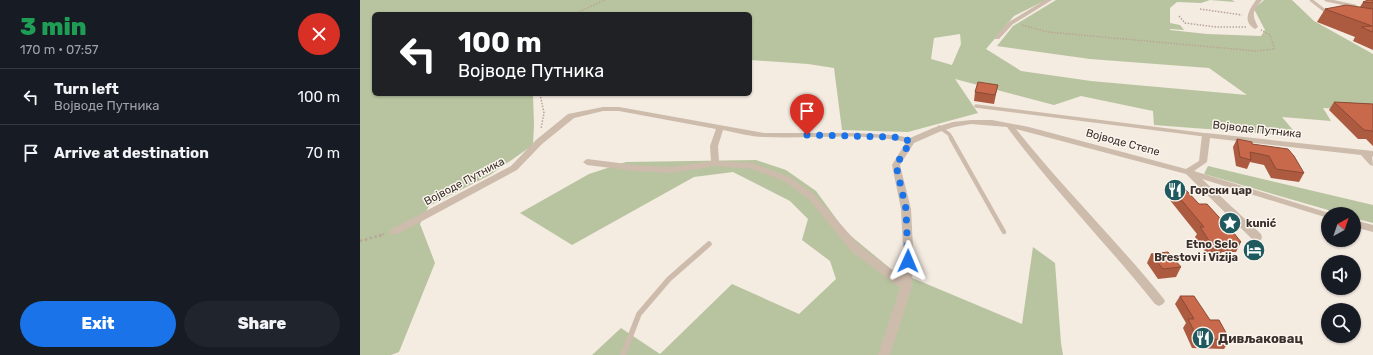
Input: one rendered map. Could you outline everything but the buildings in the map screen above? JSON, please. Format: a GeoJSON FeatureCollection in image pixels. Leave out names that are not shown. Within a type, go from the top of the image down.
{"type":"FeatureCollection","features":[{"type":"Feature","properties":{"kind":"street"},"geometry":{"type":"LineString","coordinates":[[997,38],[1011,22],[1049,0]]}},
{"type":"Feature","properties":{"kind":"street"},"geometry":{"type":"LineString","coordinates":[[1255,27],[1250,16],[1259,0]]}},
{"type":"Feature","properties":{"kind":"street","name":"Војводе Путника"},"geometry":{"type":"LineString","coordinates":[[394,232],[514,168],[539,142],[571,116],[580,112],[603,109],[657,115],[720,128],[764,135],[854,135],[894,137],[911,141]]}},
{"type":"Feature","properties":{"kind":"street","name":"Војводе Степе"},"geometry":{"type":"LineString","coordinates":[[911,141],[939,128],[955,124],[980,122],[1010,126],[1188,171],[1321,213]]}},
{"type":"Feature","properties":{"kind":"street"},"geometry":{"type":"LineString","coordinates":[[1010,126],[1035,159],[1159,300]]}},
{"type":"Feature","properties":{"kind":"street"},"geometry":{"type":"LineString","coordinates":[[715,163],[714,146],[720,128]]}},
{"type":"Feature","properties":{"kind":"street","name":"Војводе Путника"},"geometry":{"type":"LineString","coordinates":[[1188,171],[1203,162],[1206,135],[1368,154]]}},
{"type":"Feature","properties":{"kind":"street"},"geometry":{"type":"LineString","coordinates":[[884,355],[906,287],[908,248],[906,209],[896,165],[911,141]]}},
{"type":"Feature","properties":{"kind":"street"},"geometry":{"type":"LineString","coordinates":[[1368,154],[1373,163]]}},
{"type":"Feature","properties":{"kind":"street"},"geometry":{"type":"LineString","coordinates":[[587,162],[635,168],[671,170],[715,163],[753,166],[787,179],[811,196],[855,248],[906,287]]}},
{"type":"Feature","properties":{"kind":"street"},"geometry":{"type":"LineString","coordinates":[[1188,171],[1257,237]]}},
{"type":"Feature","properties":{"kind":"street"},"geometry":{"type":"LineString","coordinates":[[1361,225],[1373,229]]}},
{"type":"Feature","properties":{"kind":"lane"},"geometry":{"type":"LineString","coordinates":[[1311,0],[1328,13],[1334,14]]}},
{"type":"Feature","properties":{"kind":"lane"},"geometry":{"type":"LineString","coordinates":[[1326,0],[1359,7]]}},
{"type":"Feature","properties":{"kind":"lane"},"geometry":{"type":"LineString","coordinates":[[976,106],[1206,135]]}},
{"type":"Feature","properties":{"kind":"lane"},"geometry":{"type":"LineString","coordinates":[[939,128],[949,134],[1004,232]]}},
{"type":"Feature","properties":{"kind":"lane"},"geometry":{"type":"LineString","coordinates":[[623,355],[638,314],[669,279],[708,244]]}},
{"type":"Feature","properties":{"kind":"path"},"geometry":{"type":"LineString","coordinates":[[578,12],[605,0]]}},
{"type":"Feature","properties":{"kind":"path"},"geometry":{"type":"LineString","coordinates":[[1200,9],[1250,16]]}},
{"type":"Feature","properties":{"kind":"path"},"geometry":{"type":"LineString","coordinates":[[1011,22],[1048,32],[1256,51],[1275,49],[1270,35],[1255,27],[1216,27],[1185,23],[1179,16]]}},
{"type":"Feature","properties":{"kind":"path"},"geometry":{"type":"LineString","coordinates":[[539,142],[544,113],[540,96]]}},
{"type":"Feature","properties":{"kind":"path"},"geometry":{"type":"LineString","coordinates":[[360,241],[394,232]]}},
{"type":"Feature","properties":{"kind":"green space"},"geometry":{"type":"Polygon","coordinates":[[[360,0],[1046,0],[1014,16],[986,49],[1021,71],[1091,81],[1247,95],[1209,68],[1090,59],[997,46],[1013,26],[1056,0],[1210,0],[1201,3],[1177,2],[1170,8],[1170,23],[1180,25],[1184,30],[1170,30],[1207,34],[1261,36],[1265,30],[1254,9],[1264,0],[1292,0],[1314,21],[1373,54],[1373,111],[1323,108],[1331,121],[1282,117],[1298,136],[1154,125],[1153,111],[1081,96],[1054,105],[955,79],[978,113],[908,132],[842,130],[834,68],[808,64],[752,60],[752,12],[372,12],[372,96],[533,96],[533,145],[490,175],[429,206],[420,224],[435,263],[399,352],[391,355],[360,355],[360,0]],[[960,34],[934,38],[931,59],[952,65],[961,44],[960,34]]]}},
{"type":"Feature","properties":{"kind":"green space"},"geometry":{"type":"Polygon","coordinates":[[[1210,0],[1232,0],[1235,2],[1210,0]]]}},
{"type":"Feature","properties":{"kind":"green space"},"geometry":{"type":"Polygon","coordinates":[[[756,160],[786,170],[816,191],[846,232],[891,269],[1022,324],[1033,247],[1055,263],[1063,355],[592,355],[621,328],[660,354],[732,284],[799,314],[836,279],[830,261],[802,240],[808,219],[790,201],[733,172],[694,177],[572,245],[520,213],[589,174],[626,162],[756,160]]]}},
{"type":"Feature","properties":{"kind":"green space"},"geometry":{"type":"Polygon","coordinates":[[[1208,166],[1373,205],[1373,223],[1361,220],[1361,207],[1321,208],[1204,174],[1208,166]]]}},
{"type":"Feature","properties":{"kind":"place","name":"Горски цар"},"geometry":{"type":"Point","coordinates":[1175,190]}},
{"type":"Feature","properties":{"kind":"place","name":"kunić"},"geometry":{"type":"Point","coordinates":[1230,223]}},
{"type":"Feature","properties":{"kind":"place","name":"Etno Selo Brestovi i Vizija"},"geometry":{"type":"Point","coordinates":[1254,250]}},
{"type":"Feature","properties":{"kind":"place","name":"Дивљаковац"},"geometry":{"type":"Point","coordinates":[1203,338]}},
{"type":"Feature","properties":{"kind":"route"},"geometry":{"type":"LineString","coordinates":[[807,135],[894,137],[911,141],[896,165],[906,209],[908,261]]}}]}
